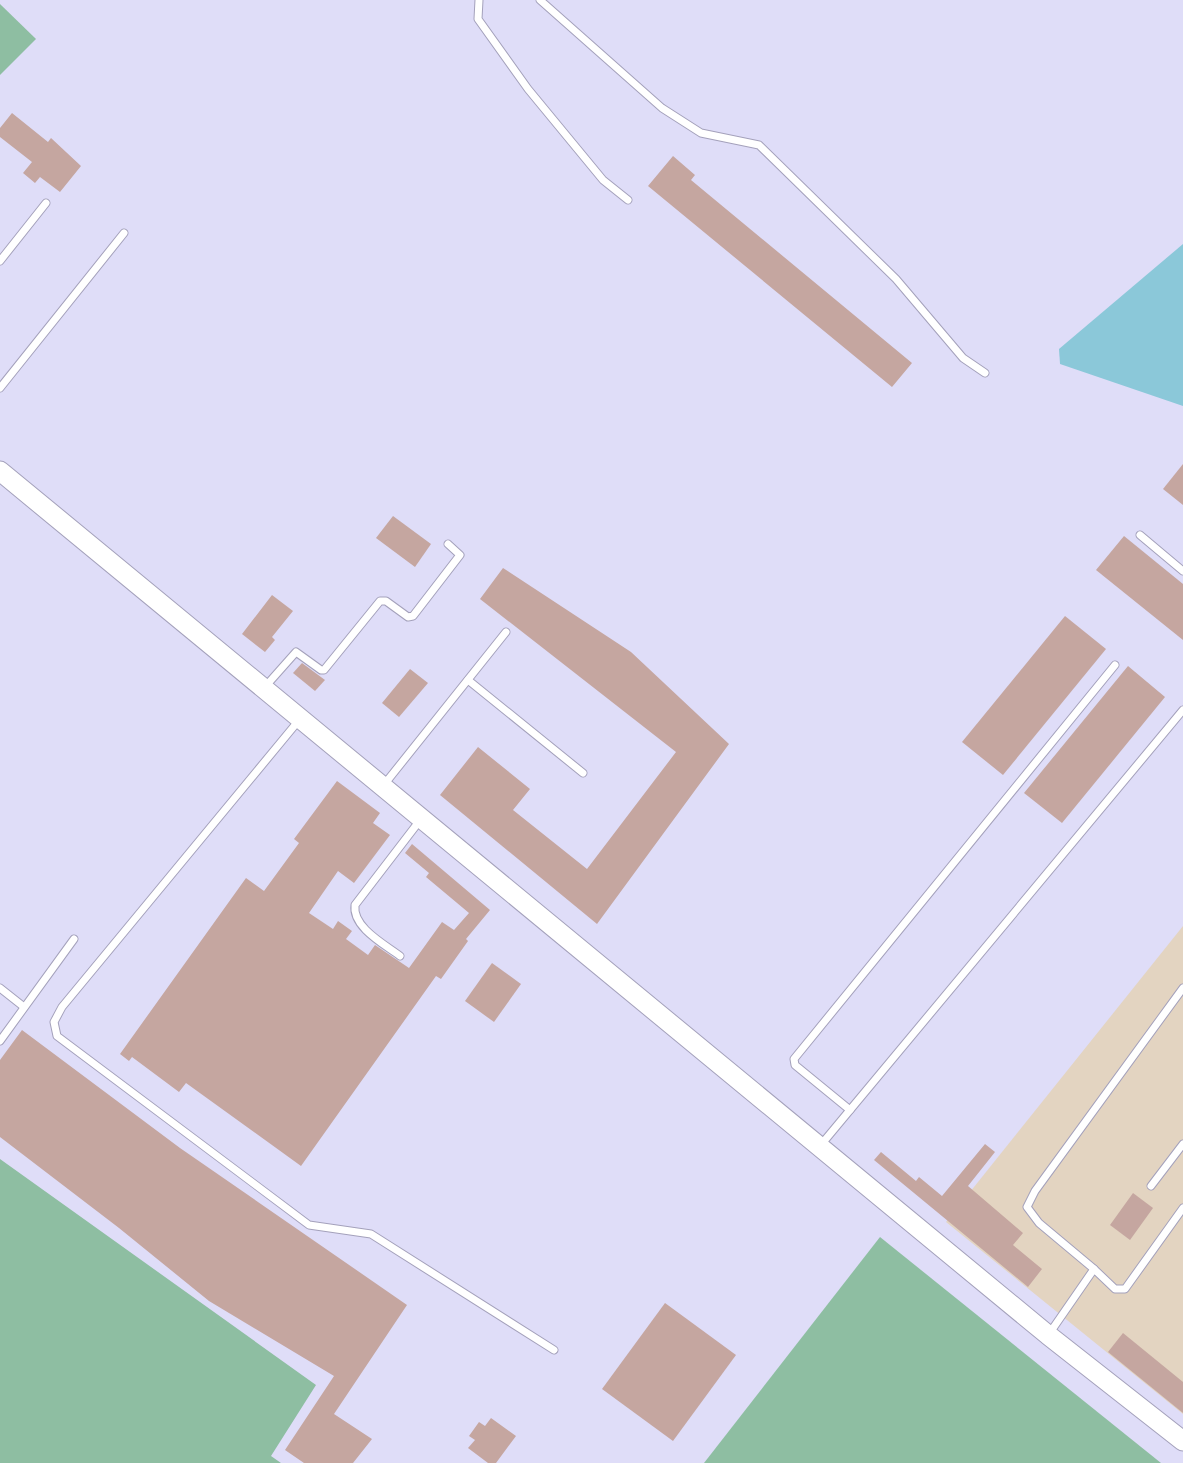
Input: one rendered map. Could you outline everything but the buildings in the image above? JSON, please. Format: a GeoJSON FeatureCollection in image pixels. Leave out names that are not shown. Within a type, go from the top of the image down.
{"type":"FeatureCollection","features":[{"type":"Feature","properties":{"kind":"street"},"geometry":{"type":"LineString","coordinates":[[0,471],[1048,1335],[1183,1441]]}},
{"type":"Feature","properties":{"kind":"lane"},"geometry":{"type":"LineString","coordinates":[[480,0],[478,19],[528,88],[603,180],[628,200]]}},
{"type":"Feature","properties":{"kind":"lane"},"geometry":{"type":"LineString","coordinates":[[540,0],[662,108],[701,133],[759,145],[896,279],[963,358],[985,373]]}},
{"type":"Feature","properties":{"kind":"lane"},"geometry":{"type":"LineString","coordinates":[[0,262],[46,202]]}},
{"type":"Feature","properties":{"kind":"lane"},"geometry":{"type":"LineString","coordinates":[[0,388],[124,234]]}},
{"type":"Feature","properties":{"kind":"lane"},"geometry":{"type":"LineString","coordinates":[[1140,536],[1183,570]]}},
{"type":"Feature","properties":{"kind":"lane"},"geometry":{"type":"LineString","coordinates":[[264,689],[296,652],[321,670],[324,670],[380,601],[386,601],[408,617],[413,616],[460,555],[448,544]]}},
{"type":"Feature","properties":{"kind":"lane"},"geometry":{"type":"LineString","coordinates":[[383,786],[506,632]]}},
{"type":"Feature","properties":{"kind":"lane"},"geometry":{"type":"LineString","coordinates":[[850,1110],[794,1065],[794,1059],[1115,665]]}},
{"type":"Feature","properties":{"kind":"lane"},"geometry":{"type":"LineString","coordinates":[[468,680],[583,773]]}},
{"type":"Feature","properties":{"kind":"lane"},"geometry":{"type":"LineString","coordinates":[[820,1146],[1183,710]]}},
{"type":"Feature","properties":{"kind":"lane"},"geometry":{"type":"LineString","coordinates":[[300,718],[62,1007],[54,1022],[57,1036],[309,1224],[371,1234],[554,1350]]}},
{"type":"Feature","properties":{"kind":"lane"},"geometry":{"type":"LineString","coordinates":[[400,956],[360,924],[354,914],[355,905],[421,818]]}},
{"type":"Feature","properties":{"kind":"lane"},"geometry":{"type":"LineString","coordinates":[[0,1041],[74,939]]}},
{"type":"Feature","properties":{"kind":"lane"},"geometry":{"type":"LineString","coordinates":[[0,988],[24,1007]]}},
{"type":"Feature","properties":{"kind":"lane"},"geometry":{"type":"LineString","coordinates":[[1183,988],[1035,1191],[1027,1206],[1039,1224],[1094,1269],[1115,1289],[1124,1289],[1183,1208]]}},
{"type":"Feature","properties":{"kind":"lane"},"geometry":{"type":"LineString","coordinates":[[1152,1186],[1183,1144]]}},
{"type":"Feature","properties":{"kind":"lane"},"geometry":{"type":"LineString","coordinates":[[1048,1335],[1094,1269]]}},
{"type":"Feature","properties":{"kind":"shaded area"},"geometry":{"type":"Polygon","coordinates":[[[0,4],[36,39],[0,75],[0,4]]]}},
{"type":"Feature","properties":{"kind":"shaded area"},"geometry":{"type":"Polygon","coordinates":[[[1183,244],[1183,406],[1060,364],[1059,349],[1183,244]]]}},
{"type":"Feature","properties":{"kind":"shaded area"},"geometry":{"type":"Polygon","coordinates":[[[1183,926],[1183,1414],[946,1222],[1183,926]]]}},
{"type":"Feature","properties":{"kind":"shaded area"},"geometry":{"type":"Polygon","coordinates":[[[0,1159],[316,1385],[271,1456],[281,1463],[0,1463],[0,1159]]]}},
{"type":"Feature","properties":{"kind":"shaded area"},"geometry":{"type":"Polygon","coordinates":[[[880,1237],[1161,1463],[704,1463],[880,1237]]]}}]}
